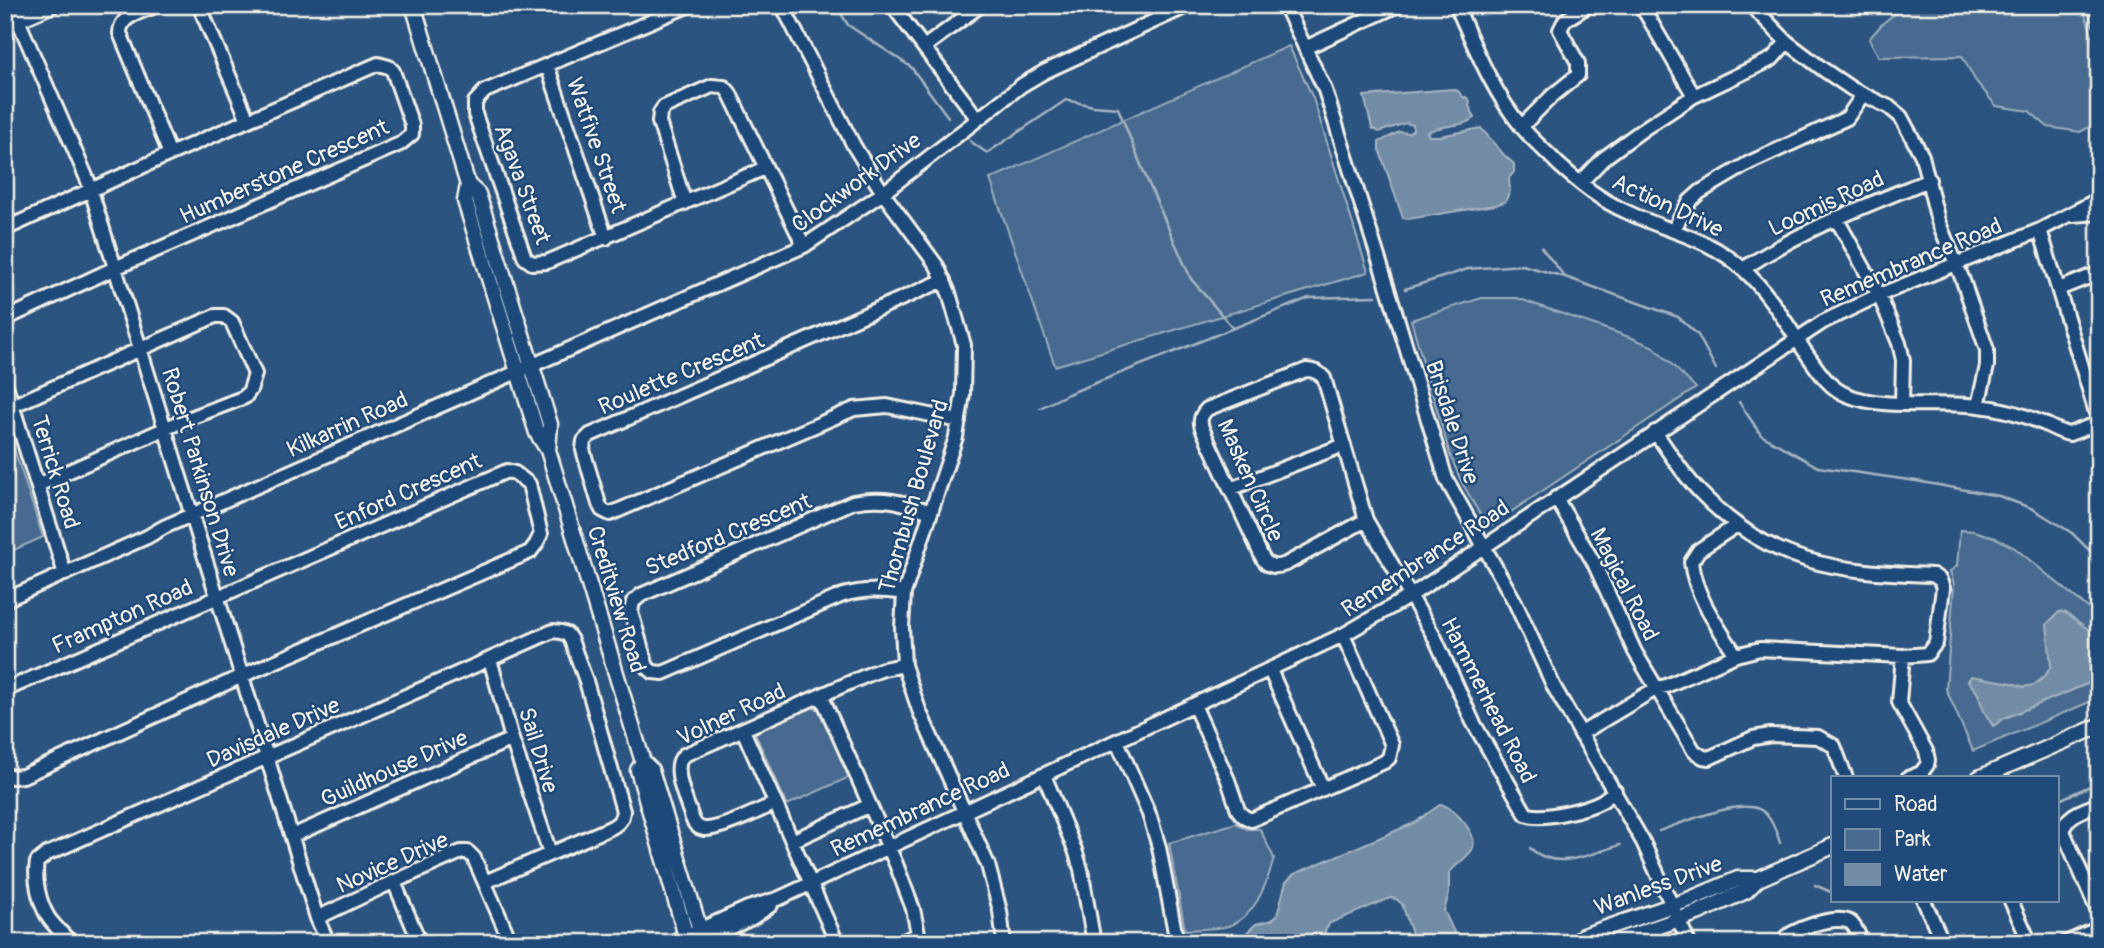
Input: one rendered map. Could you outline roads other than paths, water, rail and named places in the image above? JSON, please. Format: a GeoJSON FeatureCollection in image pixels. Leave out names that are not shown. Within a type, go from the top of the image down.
{"type":"FeatureCollection","features":[{"type":"Feature","properties":{"kind":"main road"},"geometry":{"type":"LineString","coordinates":[[11,23],[52,5]]}},
{"type":"Feature","properties":{"kind":"main road","name":"Creditview Road"},"geometry":{"type":"LineString","coordinates":[[413,5],[468,186],[465,201],[525,369],[550,424],[548,450],[643,762],[651,770],[696,939]]}},
{"type":"Feature","properties":{"kind":"main road"},"geometry":{"type":"LineString","coordinates":[[1984,776],[2099,726]]}},
{"type":"Feature","properties":{"kind":"main road","name":"Wanless Drive"},"geometry":{"type":"LineString","coordinates":[[1611,943],[1738,879],[1758,879],[1831,847]]}},
{"type":"Feature","properties":{"kind":"main road","name":"Wanless Drive"},"geometry":{"type":"LineString","coordinates":[[1578,943],[1583,936],[1675,913]]}},
{"type":"Feature","properties":{"kind":"street"},"geometry":{"type":"LineString","coordinates":[[157,5],[124,19],[119,28],[170,154]]}},
{"type":"Feature","properties":{"kind":"street"},"geometry":{"type":"LineString","coordinates":[[199,5],[248,120]]}},
{"type":"Feature","properties":{"kind":"street","name":"Agava Street"},"geometry":{"type":"LineString","coordinates":[[691,5],[485,91],[475,102],[475,114],[525,258],[532,263],[548,262],[765,168]]}},
{"type":"Feature","properties":{"kind":"street","name":"Thornbush Boulevard"},"geometry":{"type":"LineString","coordinates":[[782,5],[854,146],[883,193],[928,252],[944,280],[964,345],[963,394],[956,437],[904,593],[904,665],[919,710],[988,864],[1000,911],[1004,943]]}},
{"type":"Feature","properties":{"kind":"street"},"geometry":{"type":"LineString","coordinates":[[892,5],[977,118]]}},
{"type":"Feature","properties":{"kind":"street"},"geometry":{"type":"LineString","coordinates":[[924,47],[981,5]]}},
{"type":"Feature","properties":{"kind":"street","name":"Clockwork Drive"},"geometry":{"type":"LineString","coordinates":[[525,369],[804,246],[883,193],[1022,85],[1044,72],[1189,5]]}},
{"type":"Feature","properties":{"kind":"street","name":"Brisdale Drive"},"geometry":{"type":"LineString","coordinates":[[1285,5],[1325,90],[1335,119],[1446,479],[1516,602],[1554,687],[1643,842],[1689,943]]}},
{"type":"Feature","properties":{"kind":"street"},"geometry":{"type":"LineString","coordinates":[[1305,48],[1398,5]]}},
{"type":"Feature","properties":{"kind":"street","name":"Action Drive"},"geometry":{"type":"LineString","coordinates":[[1456,5],[1487,74],[1521,127],[1580,183],[1601,199],[1709,245],[1743,268],[1766,295],[1826,381],[1845,394],[1864,400],[1978,406],[2015,413],[2069,434],[2099,423]]}},
{"type":"Feature","properties":{"kind":"street"},"geometry":{"type":"LineString","coordinates":[[1521,127],[1578,75],[1578,63],[1560,30],[1565,20],[1589,5]]}},
{"type":"Feature","properties":{"kind":"street"},"geometry":{"type":"LineString","coordinates":[[1641,5],[1694,96]]}},
{"type":"Feature","properties":{"kind":"street"},"geometry":{"type":"LineString","coordinates":[[1751,5],[1787,42],[1824,70],[1863,96],[1889,107],[1901,117],[1922,156],[1938,221],[1987,350],[1987,366],[1978,406]]}},
{"type":"Feature","properties":{"kind":"street","name":"Robert Parkinson Drive"},"geometry":{"type":"LineString","coordinates":[[11,23],[75,150],[91,190],[317,918],[328,943]]}},
{"type":"Feature","properties":{"kind":"street"},"geometry":{"type":"LineString","coordinates":[[1580,183],[1604,158],[1629,139],[1694,96],[1772,58],[1787,42]]}},
{"type":"Feature","properties":{"kind":"street","name":"Humberstone Crescent"},"geometry":{"type":"LineString","coordinates":[[8,228],[378,64],[393,71],[412,125],[412,134],[407,140],[115,268]]}},
{"type":"Feature","properties":{"kind":"street","name":"Watfive Street"},"geometry":{"type":"LineString","coordinates":[[547,65],[606,238]]}},
{"type":"Feature","properties":{"kind":"street"},"geometry":{"type":"LineString","coordinates":[[685,203],[659,122],[660,113],[664,107],[712,86],[724,87],[729,92],[804,246]]}},
{"type":"Feature","properties":{"kind":"street"},"geometry":{"type":"LineString","coordinates":[[1674,229],[1690,201],[1700,192],[1749,163],[1847,118],[1863,96]]}},
{"type":"Feature","properties":{"kind":"street","name":"Loomis Road"},"geometry":{"type":"LineString","coordinates":[[1743,268],[1790,239],[1929,180]]}},
{"type":"Feature","properties":{"kind":"street","name":"Remembrance Road"},"geometry":{"type":"LineString","coordinates":[[670,943],[696,939],[752,918],[780,898],[811,883],[1376,618],[1796,339],[1835,316],[1879,295],[2040,230],[2099,199]]}},
{"type":"Feature","properties":{"kind":"street"},"geometry":{"type":"LineString","coordinates":[[5,212],[8,228]]}},
{"type":"Feature","properties":{"kind":"street","name":"Remembrance Road"},"geometry":{"type":"LineString","coordinates":[[2069,215],[2099,213]]}},
{"type":"Feature","properties":{"kind":"street"},"geometry":{"type":"LineString","coordinates":[[1836,218],[1879,295],[1902,352],[1902,402]]}},
{"type":"Feature","properties":{"kind":"street"},"geometry":{"type":"LineString","coordinates":[[2040,230],[2099,423]]}},
{"type":"Feature","properties":{"kind":"street"},"geometry":{"type":"LineString","coordinates":[[5,319],[115,268]]}},
{"type":"Feature","properties":{"kind":"street"},"geometry":{"type":"LineString","coordinates":[[2059,289],[2099,273]]}},
{"type":"Feature","properties":{"kind":"street","name":"Roulette Crescent"},"geometry":{"type":"LineString","coordinates":[[944,280],[590,435],[582,446],[599,504],[610,514],[854,409],[887,406],[959,421]]}},
{"type":"Feature","properties":{"kind":"street"},"geometry":{"type":"LineString","coordinates":[[14,405],[215,316],[223,316],[232,322],[255,374],[245,397],[165,428],[37,485]]}},
{"type":"Feature","properties":{"kind":"street","name":"Kilkarrin Road"},"geometry":{"type":"LineString","coordinates":[[5,600],[525,369]]}},
{"type":"Feature","properties":{"kind":"street","name":"Masken Circle"},"geometry":{"type":"LineString","coordinates":[[1366,520],[1280,567],[1265,562],[1202,428],[1200,420],[1204,412],[1306,370],[1316,371],[1324,378],[1366,520],[1410,596]]}},
{"type":"Feature","properties":{"kind":"street","name":"Terrick Road"},"geometry":{"type":"LineString","coordinates":[[5,382],[65,574]]}},
{"type":"Feature","properties":{"kind":"street"},"geometry":{"type":"LineString","coordinates":[[1580,733],[1657,688],[1736,655],[1760,649],[1903,656],[1927,654],[1937,643],[1943,588],[1937,577],[1876,574],[1827,566],[1803,560],[1767,544],[1737,525],[1699,491],[1655,432]]}},
{"type":"Feature","properties":{"kind":"street"},"geometry":{"type":"LineString","coordinates":[[1230,489],[1344,445]]}},
{"type":"Feature","properties":{"kind":"street","name":"Enford Crescent"},"geometry":{"type":"LineString","coordinates":[[218,597],[507,471],[515,473],[529,484],[541,534],[530,552],[242,676]]}},
{"type":"Feature","properties":{"kind":"street","name":"Stedford Crescent"},"geometry":{"type":"LineString","coordinates":[[904,593],[860,590],[843,595],[663,673],[653,672],[647,667],[631,612],[633,602],[640,595],[853,502],[882,498],[931,512]]}},
{"type":"Feature","properties":{"kind":"street","name":"Magical Road"},"geometry":{"type":"LineString","coordinates":[[1556,498],[1594,563],[1628,638],[1698,755],[1714,757],[1753,738],[1771,735],[1818,737],[1834,746],[1845,776]]}},
{"type":"Feature","properties":{"kind":"street"},"geometry":{"type":"LineString","coordinates":[[1736,655],[1705,604],[1693,576],[1691,562],[1699,551],[1737,525]]}},
{"type":"Feature","properties":{"kind":"street","name":"Hammerhead Road"},"geometry":{"type":"LineString","coordinates":[[1410,596],[1435,638],[1480,736],[1526,814],[1538,817],[1586,807],[1615,791]]}},
{"type":"Feature","properties":{"kind":"street","name":"Frampton Road"},"geometry":{"type":"LineString","coordinates":[[5,690],[218,597]]}},
{"type":"Feature","properties":{"kind":"street","name":"Davisdale Drive"},"geometry":{"type":"LineString","coordinates":[[71,943],[47,915],[35,874],[37,862],[47,854],[553,631],[567,634],[571,640],[586,681],[623,811],[620,821],[608,829],[551,853]]}},
{"type":"Feature","properties":{"kind":"street"},"geometry":{"type":"LineString","coordinates":[[1194,705],[1228,780],[1238,810],[1251,820],[1384,762],[1392,752],[1392,745],[1343,635]]}},
{"type":"Feature","properties":{"kind":"street"},"geometry":{"type":"LineString","coordinates":[[1903,656],[1899,702],[1926,751],[1928,760],[1921,773],[1914,776]]}},
{"type":"Feature","properties":{"kind":"street","name":"Sail Drive"},"geometry":{"type":"LineString","coordinates":[[490,659],[512,739],[551,853]]}},
{"type":"Feature","properties":{"kind":"street","name":"Volner Road"},"geometry":{"type":"LineString","coordinates":[[775,803],[750,815],[700,828],[692,818],[677,770],[680,757],[883,669],[904,665]]}},
{"type":"Feature","properties":{"kind":"street"},"geometry":{"type":"LineString","coordinates":[[1270,670],[1323,789]]}},
{"type":"Feature","properties":{"kind":"street"},"geometry":{"type":"LineString","coordinates":[[5,774],[12,777],[23,776],[242,676]]}},
{"type":"Feature","properties":{"kind":"street"},"geometry":{"type":"LineString","coordinates":[[821,695],[889,847],[913,909],[919,939],[900,943]]}},
{"type":"Feature","properties":{"kind":"street"},"geometry":{"type":"LineString","coordinates":[[743,730],[837,943]]}},
{"type":"Feature","properties":{"kind":"street","name":"Guildhouse Drive"},"geometry":{"type":"LineString","coordinates":[[292,836],[512,739]]}},
{"type":"Feature","properties":{"kind":"street"},"geometry":{"type":"LineString","coordinates":[[1117,741],[1149,814],[1159,847],[1177,943]]}},
{"type":"Feature","properties":{"kind":"street"},"geometry":{"type":"LineString","coordinates":[[1044,775],[1081,869],[1094,943]]}},
{"type":"Feature","properties":{"kind":"street"},"geometry":{"type":"LineString","coordinates":[[2099,804],[2067,820],[2063,831],[2099,914]]}},
{"type":"Feature","properties":{"kind":"street"},"geometry":{"type":"LineString","coordinates":[[792,841],[870,805]]}},
{"type":"Feature","properties":{"kind":"street","name":"Novice Drive"},"geometry":{"type":"LineString","coordinates":[[317,918],[461,852],[468,852],[474,858],[511,943]]}},
{"type":"Feature","properties":{"kind":"street"},"geometry":{"type":"LineString","coordinates":[[485,882],[551,853]]}},
{"type":"Feature","properties":{"kind":"street"},"geometry":{"type":"LineString","coordinates":[[394,882],[420,943]]}},
{"type":"Feature","properties":{"kind":"street"},"geometry":{"type":"LineString","coordinates":[[1924,902],[1943,943]]}},
{"type":"Feature","properties":{"kind":"street"},"geometry":{"type":"LineString","coordinates":[[2011,902],[2030,943]]}},
{"type":"Feature","properties":{"kind":"street"},"geometry":{"type":"LineString","coordinates":[[1780,943],[1786,936],[1813,925],[1844,920],[1851,923],[1862,943]]}},
{"type":"Feature","properties":{"kind":"street"},"geometry":{"type":"LineString","coordinates":[[2066,943],[2099,928]]}},
{"type":"Feature","properties":{"kind":"water"},"geometry":{"type":"Polygon","coordinates":[[[1453,89],[1470,101],[1469,106],[1475,118],[1427,132],[1429,136],[1481,128],[1514,164],[1514,172],[1509,178],[1510,191],[1505,202],[1495,205],[1403,218],[1379,149],[1379,142],[1399,132],[1409,133],[1413,130],[1413,125],[1406,123],[1379,132],[1372,128],[1364,96],[1453,89]]]}},
{"type":"Feature","properties":{"kind":"water"},"geometry":{"type":"Polygon","coordinates":[[[2059,612],[2066,613],[2099,637],[2099,679],[2005,718],[1993,726],[1977,692],[1968,681],[1971,676],[2024,687],[2034,685],[2045,676],[2051,666],[2047,624],[2059,612]]]}},
{"type":"Feature","properties":{"kind":"water"},"geometry":{"type":"Polygon","coordinates":[[[1441,804],[1465,823],[1474,844],[1470,853],[1449,873],[1449,893],[1444,911],[1454,932],[1455,943],[1415,943],[1402,904],[1390,898],[1330,923],[1325,930],[1327,943],[1245,943],[1243,936],[1256,924],[1272,920],[1277,915],[1286,882],[1294,874],[1414,823],[1441,804]]]}},
{"type":"Feature","properties":{"kind":"waterway"},"geometry":{"type":"LineString","coordinates":[[836,5],[848,25],[911,67],[948,117]]}},
{"type":"Feature","properties":{"kind":"waterway"},"geometry":{"type":"LineString","coordinates":[[2087,5],[2093,26]]}},
{"type":"Feature","properties":{"kind":"waterway"},"geometry":{"type":"LineString","coordinates":[[970,141],[987,153],[1066,100],[1118,108],[1191,279],[1233,328]]}},
{"type":"Feature","properties":{"kind":"waterway"},"geometry":{"type":"LineString","coordinates":[[1541,247],[1565,277]]}},
{"type":"Feature","properties":{"kind":"waterway"},"geometry":{"type":"LineString","coordinates":[[1405,289],[1468,269],[1522,265],[1565,277],[1678,317],[1698,335],[1716,369]]}},
{"type":"Feature","properties":{"kind":"waterway"},"geometry":{"type":"LineString","coordinates":[[1040,408],[1068,394],[1309,298],[1376,296]]}},
{"type":"Feature","properties":{"kind":"waterway"},"geometry":{"type":"LineString","coordinates":[[1739,402],[1761,435],[1818,467],[1999,496],[2033,509],[2072,533],[2099,560]]}},
{"type":"Feature","properties":{"kind":"waterway"},"geometry":{"type":"LineString","coordinates":[[2058,801],[2099,782]]}},
{"type":"Feature","properties":{"kind":"waterway"},"geometry":{"type":"LineString","coordinates":[[1659,831],[1726,809],[1752,807],[1767,816],[1780,843]]}},
{"type":"Feature","properties":{"kind":"waterway"},"geometry":{"type":"LineString","coordinates":[[1530,848],[1540,855],[1562,860],[1620,845]]}},
{"type":"Feature","properties":{"kind":"waterway"},"geometry":{"type":"LineString","coordinates":[[1815,885],[1831,892]]}}]}
